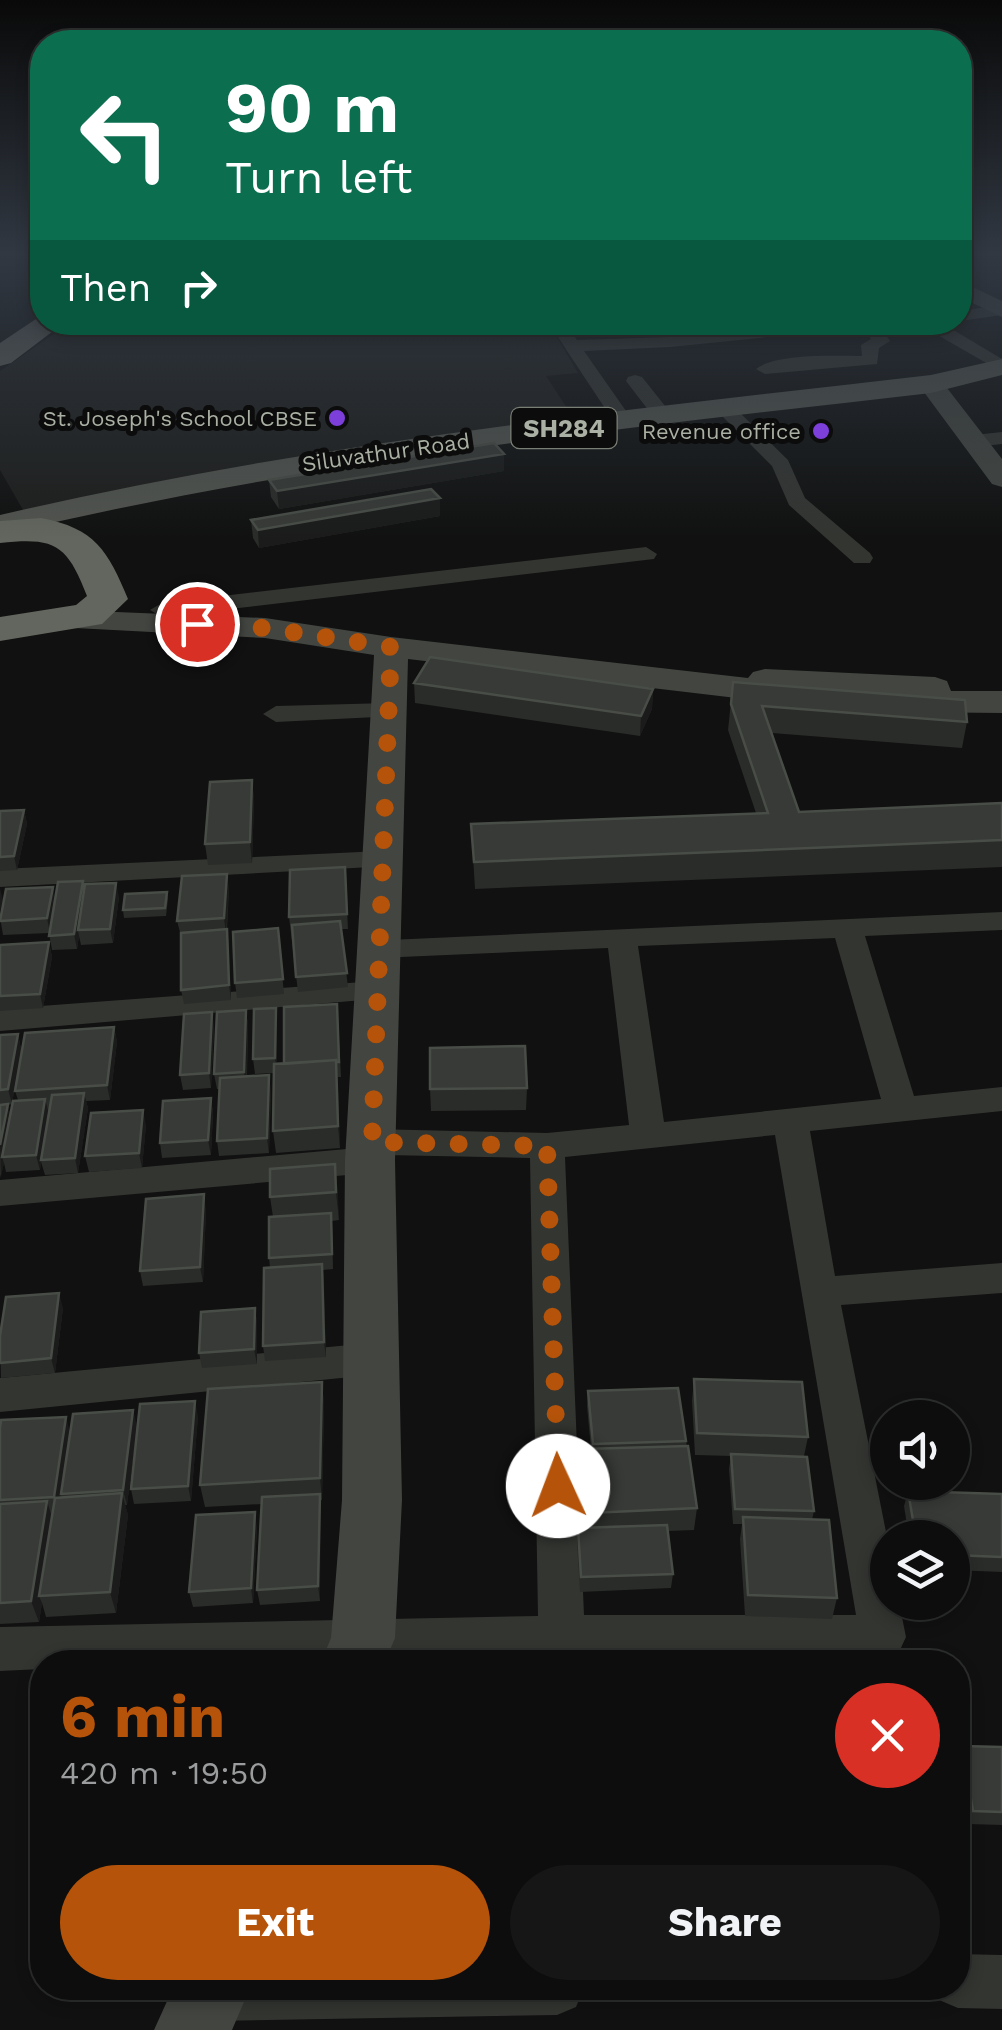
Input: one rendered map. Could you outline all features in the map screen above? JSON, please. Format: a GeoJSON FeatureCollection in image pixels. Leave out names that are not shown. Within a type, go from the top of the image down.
{"type":"FeatureCollection","features":[{"type":"Feature","properties":{"kind":"highway"},"geometry":{"type":"LineString","coordinates":[[0,529],[59,530],[80,547],[108,600],[88,615],[0,629]]}},
{"type":"Feature","properties":{"kind":"main road","name":"Siluvathur Road"},"geometry":{"type":"LineString","coordinates":[[0,529],[128,496],[288,466],[931,384],[1002,367]]}},
{"type":"Feature","properties":{"kind":"main road"},"geometry":{"type":"LineString","coordinates":[[931,384],[1002,478]]}},
{"type":"Feature","properties":{"kind":"main road","name":"Siluvathur Road"},"geometry":{"type":"LineString","coordinates":[[80,547],[81,515],[128,496]]}},
{"type":"Feature","properties":{"kind":"main road"},"geometry":{"type":"LineString","coordinates":[[108,600],[822,697],[1002,702]]}},
{"type":"Feature","properties":{"kind":"main road"},"geometry":{"type":"LineString","coordinates":[[68,620],[265,628],[391,647],[671,675],[1002,691]]}},
{"type":"Feature","properties":{"kind":"main road"},"geometry":{"type":"LineString","coordinates":[[358,1650],[372,1500],[371,1151],[391,647]]}},
{"type":"Feature","properties":{"kind":"street"},"geometry":{"type":"LineString","coordinates":[[576,351],[623,421]]}},
{"type":"Feature","properties":{"kind":"street"},"geometry":{"type":"LineString","coordinates":[[757,351],[764,370],[792,401]]}},
{"type":"Feature","properties":{"kind":"street"},"geometry":{"type":"LineString","coordinates":[[764,370],[820,360],[868,362],[870,351]]}},
{"type":"Feature","properties":{"kind":"street"},"geometry":{"type":"LineString","coordinates":[[975,351],[1002,367]]}},
{"type":"Feature","properties":{"kind":"street"},"geometry":{"type":"LineString","coordinates":[[635,381],[663,416]]}},
{"type":"Feature","properties":{"kind":"street"},"geometry":{"type":"LineString","coordinates":[[725,409],[781,464],[789,492],[796,501],[862,558]]}},
{"type":"Feature","properties":{"kind":"street"},"geometry":{"type":"LineString","coordinates":[[974,441],[1002,438]]}},
{"type":"Feature","properties":{"kind":"street"},"geometry":{"type":"LineString","coordinates":[[162,610],[646,554]]}},
{"type":"Feature","properties":{"kind":"street"},"geometry":{"type":"LineString","coordinates":[[276,714],[388,712]]}},
{"type":"Feature","properties":{"kind":"street"},"geometry":{"type":"LineString","coordinates":[[0,878],[380,860]]}},
{"type":"Feature","properties":{"kind":"street"},"geometry":{"type":"LineString","coordinates":[[0,1020],[622,938],[1002,922]]}},
{"type":"Feature","properties":{"kind":"street"},"geometry":{"type":"LineString","coordinates":[[847,927],[900,1106]]}},
{"type":"Feature","properties":{"kind":"street"},"geometry":{"type":"LineString","coordinates":[[622,938],[648,1136]]}},
{"type":"Feature","properties":{"kind":"street"},"geometry":{"type":"LineString","coordinates":[[0,1193],[371,1151],[547,1146],[792,1123],[900,1106],[1002,1099]]}},
{"type":"Feature","properties":{"kind":"street"},"geometry":{"type":"LineString","coordinates":[[0,1649],[358,1650],[562,1638],[886,1650],[818,1292],[792,1123]]}},
{"type":"Feature","properties":{"kind":"street"},"geometry":{"type":"LineString","coordinates":[[547,1146],[562,1638]]}},
{"type":"Feature","properties":{"kind":"street"},"geometry":{"type":"LineString","coordinates":[[818,1292],[1002,1278]]}},
{"type":"Feature","properties":{"kind":"street"},"geometry":{"type":"LineString","coordinates":[[0,1395],[372,1360]]}},
{"type":"Feature","properties":{"kind":"street"},"geometry":{"type":"LineString","coordinates":[[970,1981],[1002,1982]]}},
{"type":"Feature","properties":{"kind":"street"},"geometry":{"type":"LineString","coordinates":[[205,2004],[293,2000]]}},
{"type":"Feature","properties":{"kind":"shaded area"},"geometry":{"type":"Polygon","coordinates":[[[30,351],[565,351],[578,373],[546,376],[575,420],[396,441],[23,510],[0,470],[0,371],[30,351]]]}},
{"type":"Feature","properties":{"kind":"building"},"geometry":{"type":"Polygon","coordinates":[[[494,443],[504,454],[277,491],[269,480],[494,443]]]}},
{"type":"Feature","properties":{"kind":"building"},"geometry":{"type":"Polygon","coordinates":[[[431,489],[440,498],[258,530],[251,520],[431,489]]]}},
{"type":"Feature","properties":{"kind":"building"},"geometry":{"type":"Polygon","coordinates":[[[430,657],[653,689],[641,716],[414,683],[430,657]]]}},
{"type":"Feature","properties":{"kind":"building"},"geometry":{"type":"Polygon","coordinates":[[[733,682],[965,700],[967,722],[762,706],[799,812],[1002,803],[1002,840],[474,862],[471,824],[768,813],[731,704],[733,682]]]}},
{"type":"Feature","properties":{"kind":"building"},"geometry":{"type":"Polygon","coordinates":[[[252,780],[250,842],[205,844],[210,782],[252,780]]]}},
{"type":"Feature","properties":{"kind":"building"},"geometry":{"type":"Polygon","coordinates":[[[24,810],[14,856],[0,857],[0,811],[24,810]]]}},
{"type":"Feature","properties":{"kind":"building"},"geometry":{"type":"Polygon","coordinates":[[[345,867],[347,914],[289,917],[290,870],[345,867]]]}},
{"type":"Feature","properties":{"kind":"building"},"geometry":{"type":"Polygon","coordinates":[[[227,874],[224,918],[177,921],[182,876],[227,874]]]}},
{"type":"Feature","properties":{"kind":"building"},"geometry":{"type":"Polygon","coordinates":[[[83,881],[74,934],[49,936],[58,882],[83,881]]]}},
{"type":"Feature","properties":{"kind":"building"},"geometry":{"type":"Polygon","coordinates":[[[116,883],[110,929],[78,930],[85,884],[116,883]]]}},
{"type":"Feature","properties":{"kind":"building"},"geometry":{"type":"Polygon","coordinates":[[[53,887],[47,918],[0,921],[6,889],[53,887]]]}},
{"type":"Feature","properties":{"kind":"building"},"geometry":{"type":"Polygon","coordinates":[[[167,892],[165,908],[123,910],[125,894],[167,892]]]}},
{"type":"Feature","properties":{"kind":"building"},"geometry":{"type":"Polygon","coordinates":[[[340,921],[347,973],[296,977],[292,925],[340,921]]]}},
{"type":"Feature","properties":{"kind":"building"},"geometry":{"type":"Polygon","coordinates":[[[278,928],[283,979],[235,983],[233,932],[278,928]]]}},
{"type":"Feature","properties":{"kind":"building"},"geometry":{"type":"Polygon","coordinates":[[[227,929],[229,985],[181,990],[181,933],[227,929]]]}},
{"type":"Feature","properties":{"kind":"building"},"geometry":{"type":"Polygon","coordinates":[[[49,942],[40,994],[0,996],[0,945],[49,942]]]}},
{"type":"Feature","properties":{"kind":"building"},"geometry":{"type":"Polygon","coordinates":[[[337,1004],[339,1062],[284,1064],[284,1007],[337,1004]]]}},
{"type":"Feature","properties":{"kind":"building"},"geometry":{"type":"Polygon","coordinates":[[[276,1008],[275,1058],[253,1059],[254,1009],[276,1008]]]}},
{"type":"Feature","properties":{"kind":"building"},"geometry":{"type":"Polygon","coordinates":[[[246,1010],[244,1072],[214,1074],[217,1012],[246,1010]]]}},
{"type":"Feature","properties":{"kind":"building"},"geometry":{"type":"Polygon","coordinates":[[[212,1012],[209,1073],[180,1075],[184,1014],[212,1012]]]}},
{"type":"Feature","properties":{"kind":"building"},"geometry":{"type":"Polygon","coordinates":[[[114,1027],[107,1085],[15,1091],[25,1033],[114,1027]]]}},
{"type":"Feature","properties":{"kind":"building"},"geometry":{"type":"Polygon","coordinates":[[[18,1034],[8,1089],[0,1090],[0,1035],[18,1034]]]}},
{"type":"Feature","properties":{"kind":"building"},"geometry":{"type":"Polygon","coordinates":[[[525,1046],[527,1088],[430,1089],[430,1048],[525,1046]]]}},
{"type":"Feature","properties":{"kind":"building"},"geometry":{"type":"Polygon","coordinates":[[[336,1060],[338,1126],[273,1131],[274,1064],[336,1060]]]}},
{"type":"Feature","properties":{"kind":"building"},"geometry":{"type":"Polygon","coordinates":[[[269,1075],[267,1138],[217,1141],[220,1078],[269,1075]]]}},
{"type":"Feature","properties":{"kind":"building"},"geometry":{"type":"Polygon","coordinates":[[[84,1093],[75,1158],[41,1160],[52,1095],[84,1093]]]}},
{"type":"Feature","properties":{"kind":"building"},"geometry":{"type":"Polygon","coordinates":[[[211,1098],[208,1140],[160,1143],[163,1101],[211,1098]]]}},
{"type":"Feature","properties":{"kind":"building"},"geometry":{"type":"Polygon","coordinates":[[[45,1099],[36,1155],[2,1157],[13,1101],[45,1099]]]}},
{"type":"Feature","properties":{"kind":"building"},"geometry":{"type":"Polygon","coordinates":[[[8,1104],[0,1145],[0,1105],[8,1104]]]}},
{"type":"Feature","properties":{"kind":"building"},"geometry":{"type":"Polygon","coordinates":[[[143,1110],[139,1153],[85,1156],[91,1113],[143,1110]]]}},
{"type":"Feature","properties":{"kind":"building"},"geometry":{"type":"Polygon","coordinates":[[[335,1164],[336,1192],[270,1197],[270,1169],[335,1164]]]}},
{"type":"Feature","properties":{"kind":"building"},"geometry":{"type":"Polygon","coordinates":[[[204,1194],[200,1267],[140,1271],[146,1199],[204,1194]]]}},
{"type":"Feature","properties":{"kind":"building"},"geometry":{"type":"Polygon","coordinates":[[[331,1213],[332,1254],[269,1258],[269,1217],[331,1213]]]}},
{"type":"Feature","properties":{"kind":"building"},"geometry":{"type":"Polygon","coordinates":[[[322,1264],[324,1342],[263,1346],[264,1268],[322,1264]]]}},
{"type":"Feature","properties":{"kind":"building"},"geometry":{"type":"Polygon","coordinates":[[[59,1293],[51,1358],[0,1363],[6,1297],[59,1293]]]}},
{"type":"Feature","properties":{"kind":"building"},"geometry":{"type":"Polygon","coordinates":[[[255,1308],[254,1349],[199,1353],[201,1312],[255,1308]]]}},
{"type":"Feature","properties":{"kind":"building"},"geometry":{"type":"Polygon","coordinates":[[[694,1379],[802,1382],[808,1437],[697,1433],[694,1379]]]}},
{"type":"Feature","properties":{"kind":"building"},"geometry":{"type":"Polygon","coordinates":[[[322,1382],[320,1478],[200,1485],[208,1389],[322,1382]]]}},
{"type":"Feature","properties":{"kind":"building"},"geometry":{"type":"Polygon","coordinates":[[[678,1388],[686,1441],[593,1444],[588,1391],[678,1388]]]}},
{"type":"Feature","properties":{"kind":"building"},"geometry":{"type":"Polygon","coordinates":[[[195,1401],[188,1486],[131,1489],[140,1404],[195,1401]]]}},
{"type":"Feature","properties":{"kind":"building"},"geometry":{"type":"Polygon","coordinates":[[[133,1410],[123,1490],[61,1494],[73,1414],[133,1410]]]}},
{"type":"Feature","properties":{"kind":"building"},"geometry":{"type":"Polygon","coordinates":[[[66,1417],[54,1497],[0,1500],[1,1420],[66,1417]]]}},
{"type":"Feature","properties":{"kind":"building"},"geometry":{"type":"Polygon","coordinates":[[[688,1446],[697,1508],[590,1513],[585,1449],[688,1446]]]}},
{"type":"Feature","properties":{"kind":"building"},"geometry":{"type":"Polygon","coordinates":[[[731,1454],[807,1457],[814,1511],[735,1509],[731,1454]]]}},
{"type":"Feature","properties":{"kind":"building"},"geometry":{"type":"Polygon","coordinates":[[[122,1493],[110,1592],[39,1596],[55,1498],[122,1493]]]}},
{"type":"Feature","properties":{"kind":"building"},"geometry":{"type":"Polygon","coordinates":[[[970,1493],[1002,1494],[1002,1557],[970,1556],[970,1520],[913,1520],[910,1500],[970,1500],[970,1493]]]}},
{"type":"Feature","properties":{"kind":"building"},"geometry":{"type":"Polygon","coordinates":[[[320,1494],[318,1586],[257,1590],[262,1497],[320,1494]]]}},
{"type":"Feature","properties":{"kind":"building"},"geometry":{"type":"Polygon","coordinates":[[[47,1501],[31,1601],[0,1603],[0,1504],[47,1501]]]}},
{"type":"Feature","properties":{"kind":"building"},"geometry":{"type":"Polygon","coordinates":[[[255,1512],[251,1588],[189,1592],[196,1515],[255,1512]]]}},
{"type":"Feature","properties":{"kind":"building"},"geometry":{"type":"Polygon","coordinates":[[[743,1517],[829,1520],[837,1598],[748,1595],[743,1517]]]}},
{"type":"Feature","properties":{"kind":"building"},"geometry":{"type":"Polygon","coordinates":[[[667,1525],[673,1574],[581,1577],[578,1528],[667,1525]]]}},
{"type":"Feature","properties":{"kind":"building"},"geometry":{"type":"Polygon","coordinates":[[[970,1746],[1002,1747],[1002,1812],[973,1811],[970,1746]]]}},
{"type":"Feature","properties":{"kind":"place","name":"St. Joseph's School CBSE"},"geometry":{"type":"Point","coordinates":[337,418]}},
{"type":"Feature","properties":{"kind":"place","name":"Revenue office"},"geometry":{"type":"Point","coordinates":[821,431]}},
{"type":"Feature","properties":{"kind":"route"},"geometry":{"type":"LineString","coordinates":[[197,624],[265,628],[391,647],[372,1142],[547,1146],[558,1486]]}}]}
